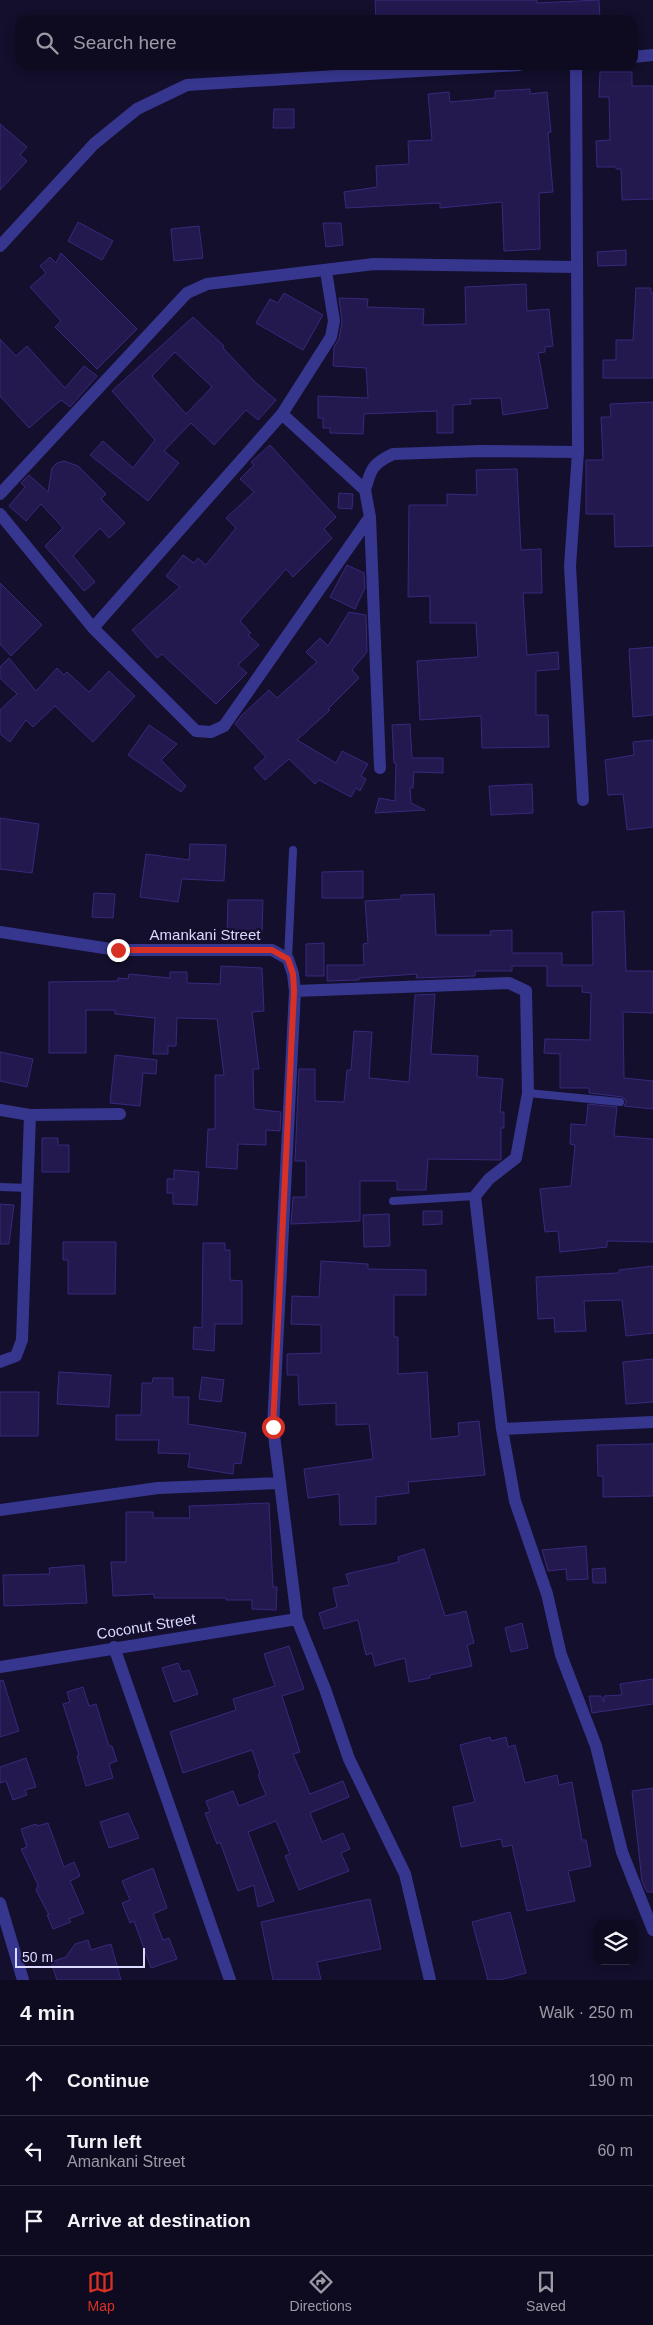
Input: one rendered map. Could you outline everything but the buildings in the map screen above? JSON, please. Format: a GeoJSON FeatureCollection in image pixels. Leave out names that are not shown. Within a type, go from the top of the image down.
{"type":"FeatureCollection","features":[{"type":"Feature","properties":{"kind":"street"},"geometry":{"type":"LineString","coordinates":[[638,56],[653,55]]}},
{"type":"Feature","properties":{"kind":"street"},"geometry":{"type":"LineString","coordinates":[[0,246],[94,144],[137,109],[187,84],[431,70]]}},
{"type":"Feature","properties":{"kind":"street"},"geometry":{"type":"LineString","coordinates":[[576,70],[578,452],[570,585],[583,800]]}},
{"type":"Feature","properties":{"kind":"street"},"geometry":{"type":"LineString","coordinates":[[0,494],[187,293],[207,284],[374,264],[576,267]]}},
{"type":"Feature","properties":{"kind":"street"},"geometry":{"type":"LineString","coordinates":[[93,628],[282,414],[331,337],[334,321],[326,271]]}},
{"type":"Feature","properties":{"kind":"street"},"geometry":{"type":"LineString","coordinates":[[282,414],[366,490]]}},
{"type":"Feature","properties":{"kind":"street"},"geometry":{"type":"LineString","coordinates":[[380,768],[370,517],[366,490],[372,468],[381,460],[393,454],[481,451],[578,452]]}},
{"type":"Feature","properties":{"kind":"street"},"geometry":{"type":"LineString","coordinates":[[0,514],[93,628],[196,731],[211,732],[224,726],[370,517]]}},
{"type":"Feature","properties":{"kind":"street","name":"Amankani Street"},"geometry":{"type":"LineString","coordinates":[[0,932],[118,950],[272,950],[288,959]]}},
{"type":"Feature","properties":{"kind":"street"},"geometry":{"type":"LineString","coordinates":[[288,959],[293,974],[294,991],[273,1427],[297,1619],[325,1689],[349,1759],[405,1874],[430,1980]]}},
{"type":"Feature","properties":{"kind":"street"},"geometry":{"type":"LineString","coordinates":[[294,991],[510,983],[526,991],[528,1093],[516,1158],[489,1179],[475,1196],[502,1429],[515,1501],[547,1594],[561,1655],[596,1746],[622,1852],[653,1930]]}},
{"type":"Feature","properties":{"kind":"street"},"geometry":{"type":"LineString","coordinates":[[0,1110],[30,1115],[120,1114]]}},
{"type":"Feature","properties":{"kind":"street"},"geometry":{"type":"LineString","coordinates":[[0,1362],[16,1356],[22,1340],[29,1188],[30,1115]]}},
{"type":"Feature","properties":{"kind":"street"},"geometry":{"type":"LineString","coordinates":[[502,1429],[653,1422]]}},
{"type":"Feature","properties":{"kind":"street"},"geometry":{"type":"LineString","coordinates":[[0,1510],[158,1488],[280,1483]]}},
{"type":"Feature","properties":{"kind":"street","name":"Coconut Street"},"geometry":{"type":"LineString","coordinates":[[0,1666],[297,1619]]}},
{"type":"Feature","properties":{"kind":"street"},"geometry":{"type":"LineString","coordinates":[[114,1647],[230,1980]]}},
{"type":"Feature","properties":{"kind":"street"},"geometry":{"type":"LineString","coordinates":[[0,1903],[23,1980]]}},
{"type":"Feature","properties":{"kind":"lane"},"geometry":{"type":"LineString","coordinates":[[288,959],[293,850]]}},
{"type":"Feature","properties":{"kind":"lane"},"geometry":{"type":"LineString","coordinates":[[528,1093],[620,1102]]}},
{"type":"Feature","properties":{"kind":"lane"},"geometry":{"type":"LineString","coordinates":[[0,1187],[29,1188]]}},
{"type":"Feature","properties":{"kind":"lane"},"geometry":{"type":"LineString","coordinates":[[393,1201],[475,1196]]}},
{"type":"Feature","properties":{"kind":"route"},"geometry":{"type":"LineString","coordinates":[[118,950],[272,950],[288,959],[293,974],[294,991],[273,1427]]}}]}
